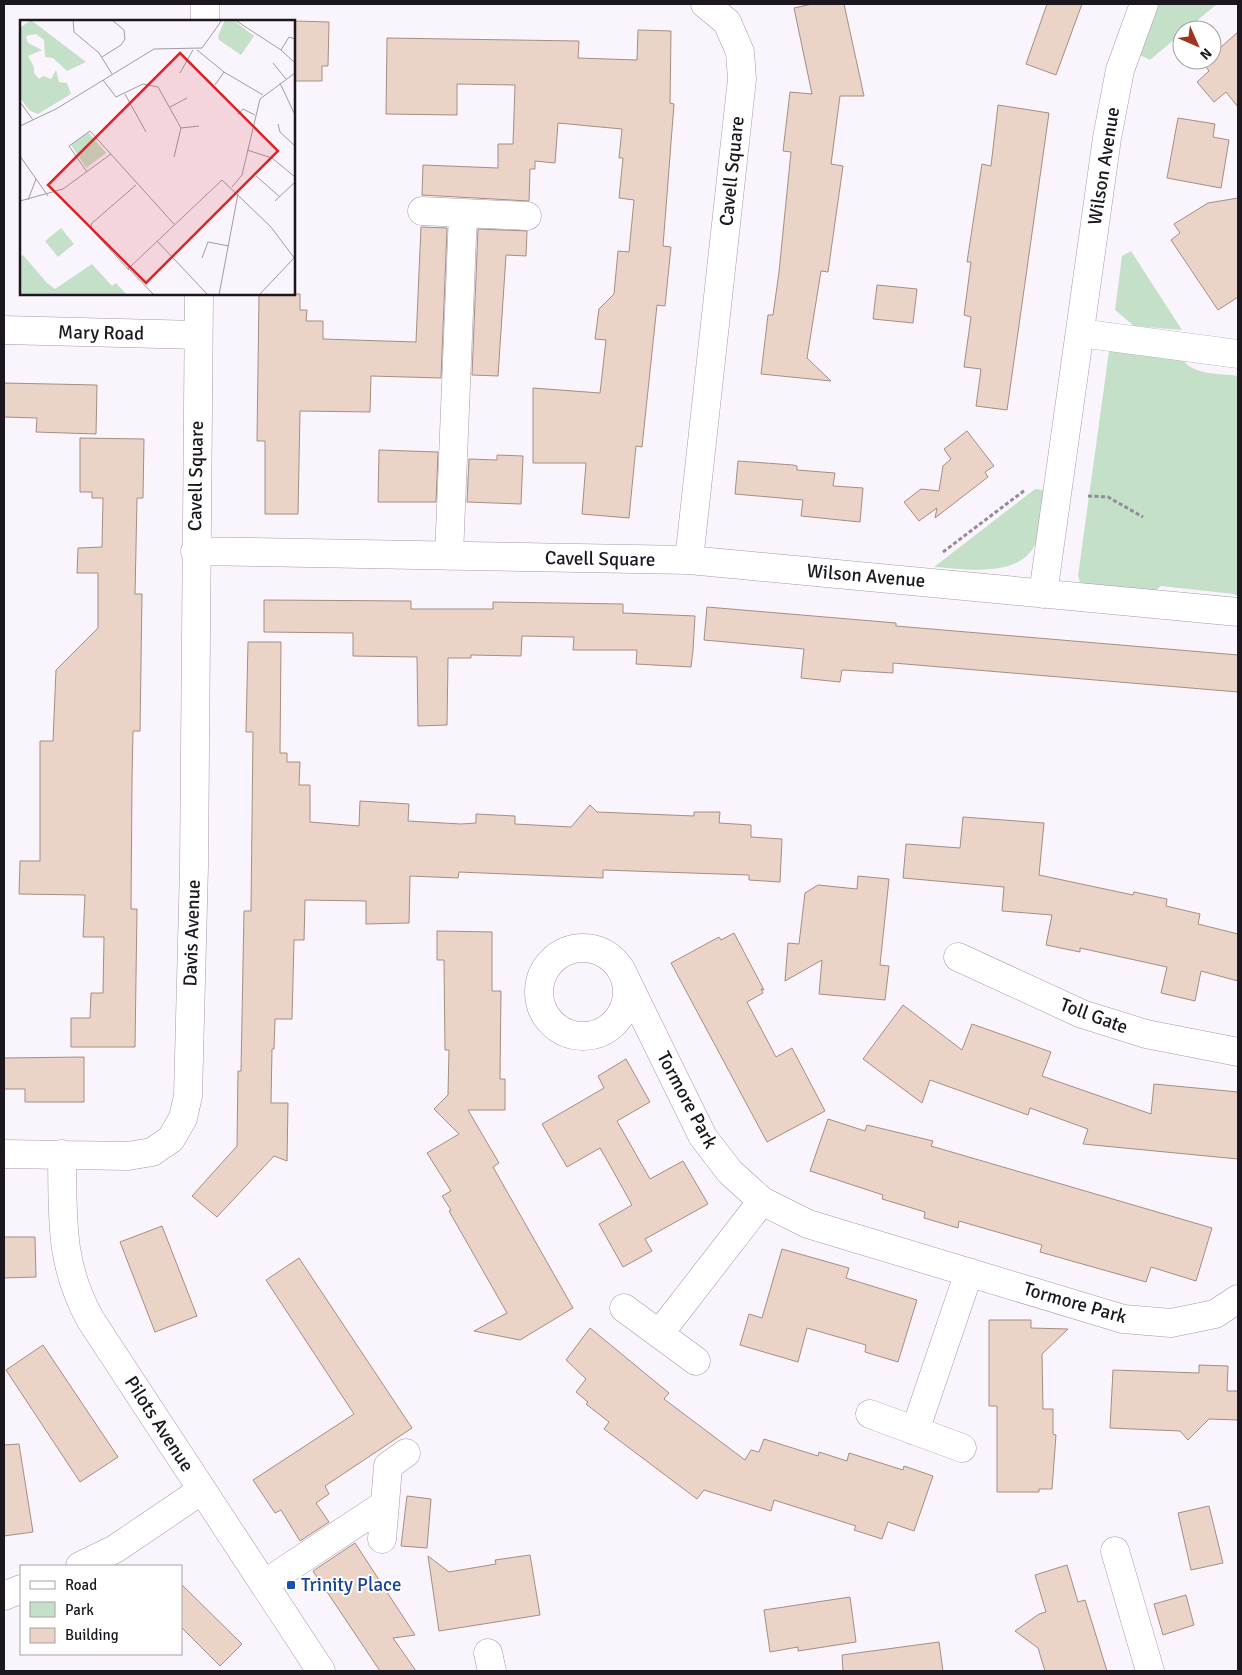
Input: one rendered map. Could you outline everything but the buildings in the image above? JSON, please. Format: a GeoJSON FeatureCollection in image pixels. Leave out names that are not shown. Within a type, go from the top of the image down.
{"type":"FeatureCollection","features":[{"type":"Feature","properties":{"kind":"street"},"geometry":{"type":"LineString","coordinates":[[205,4],[205,20]]}},
{"type":"Feature","properties":{"kind":"street","name":"Cavell Square"},"geometry":{"type":"LineString","coordinates":[[199,295],[195,551],[689,560],[742,79],[740,52],[727,22],[705,4]]}},
{"type":"Feature","properties":{"kind":"street","name":"Wilson Avenue"},"geometry":{"type":"LineString","coordinates":[[1043,594],[1107,138],[1120,70],[1144,4]]}},
{"type":"Feature","properties":{"kind":"street"},"geometry":{"type":"LineString","coordinates":[[422,211],[527,216]]}},
{"type":"Feature","properties":{"kind":"street"},"geometry":{"type":"LineString","coordinates":[[449,556],[462,213]]}},
{"type":"Feature","properties":{"kind":"street","name":"Mary Road"},"geometry":{"type":"LineString","coordinates":[[4,330],[198,335]]}},
{"type":"Feature","properties":{"kind":"street"},"geometry":{"type":"LineString","coordinates":[[1080,333],[1238,354]]}},
{"type":"Feature","properties":{"kind":"street","name":"Davis Avenue"},"geometry":{"type":"LineString","coordinates":[[4,1154],[128,1156],[152,1152],[171,1139],[183,1118],[188,1096],[194,866],[195,551]]}},
{"type":"Feature","properties":{"kind":"street","name":"Wilson Avenue"},"geometry":{"type":"LineString","coordinates":[[689,560],[1238,612]]}},
{"type":"Feature","properties":{"kind":"street","name":"Tormore Park"},"geometry":{"type":"LineString","coordinates":[[656,1041],[642,1031],[627,1027],[606,1030],[592,1035],[576,1036],[562,1031],[550,1021],[542,1008],[539,993],[542,978],[549,964],[560,954],[583,949],[590,949],[605,954],[616,963],[624,976],[656,1041],[703,1137],[730,1172],[762,1201],[808,1224],[1123,1319],[1171,1323],[1215,1314],[1238,1299]]}},
{"type":"Feature","properties":{"kind":"street","name":"Toll Gate"},"geometry":{"type":"LineString","coordinates":[[958,957],[1082,1014],[1146,1034],[1238,1052]]}},
{"type":"Feature","properties":{"kind":"street"},"geometry":{"type":"LineString","coordinates":[[606,1030],[617,1020],[625,1007],[627,991],[624,976]]}},
{"type":"Feature","properties":{"kind":"street","name":"Pilots Avenue"},"geometry":{"type":"LineString","coordinates":[[62,1154],[63,1231],[67,1264],[77,1295],[90,1319],[321,1671]]}},
{"type":"Feature","properties":{"kind":"street"},"geometry":{"type":"LineString","coordinates":[[659,1334],[762,1201]]}},
{"type":"Feature","properties":{"kind":"street"},"geometry":{"type":"LineString","coordinates":[[915,1430],[968,1272]]}},
{"type":"Feature","properties":{"kind":"street"},"geometry":{"type":"LineString","coordinates":[[624,1308],[696,1361]]}},
{"type":"Feature","properties":{"kind":"street"},"geometry":{"type":"LineString","coordinates":[[870,1414],[962,1448]]}},
{"type":"Feature","properties":{"kind":"street"},"geometry":{"type":"LineString","coordinates":[[382,1539],[388,1466],[406,1453]]}},
{"type":"Feature","properties":{"kind":"street"},"geometry":{"type":"LineString","coordinates":[[82,1565],[115,1549],[202,1490]]}},
{"type":"Feature","properties":{"kind":"street"},"geometry":{"type":"LineString","coordinates":[[264,1584],[384,1504]]}},
{"type":"Feature","properties":{"kind":"street"},"geometry":{"type":"LineString","coordinates":[[1115,1552],[1150,1671]]}},
{"type":"Feature","properties":{"kind":"street"},"geometry":{"type":"LineString","coordinates":[[4,1596],[20,1589]]}},
{"type":"Feature","properties":{"kind":"path"},"geometry":{"type":"LineString","coordinates":[[906,580],[1062,462]]}},
{"type":"Feature","properties":{"kind":"path"},"geometry":{"type":"LineString","coordinates":[[1058,493],[1108,497],[1143,517]]}},
{"type":"Feature","properties":{"kind":"green space"},"geometry":{"type":"Polygon","coordinates":[[[1159,4],[1217,4],[1198,20],[1172,20],[1172,41],[1150,60],[1138,54],[1159,4]]]}},
{"type":"Feature","properties":{"kind":"green space"},"geometry":{"type":"Polygon","coordinates":[[[1131,251],[1182,330],[1134,326],[1115,310],[1122,256],[1131,251]]]}},
{"type":"Feature","properties":{"kind":"green space"},"geometry":{"type":"Polygon","coordinates":[[[1112,347],[1181,355],[1190,367],[1197,370],[1213,374],[1238,376],[1238,596],[1161,586],[1149,596],[1087,587],[1080,582],[1078,576],[1109,351],[1112,347]]]}},
{"type":"Feature","properties":{"kind":"green space"},"geometry":{"type":"Polygon","coordinates":[[[1035,489],[1045,490],[1038,537],[1031,551],[1021,560],[1009,566],[994,569],[978,570],[934,567],[1035,489]]]}},
{"type":"Feature","properties":{"kind":"place","name":"Trinity Place"},"geometry":{"type":"Point","coordinates":[291,1585]}}]}
